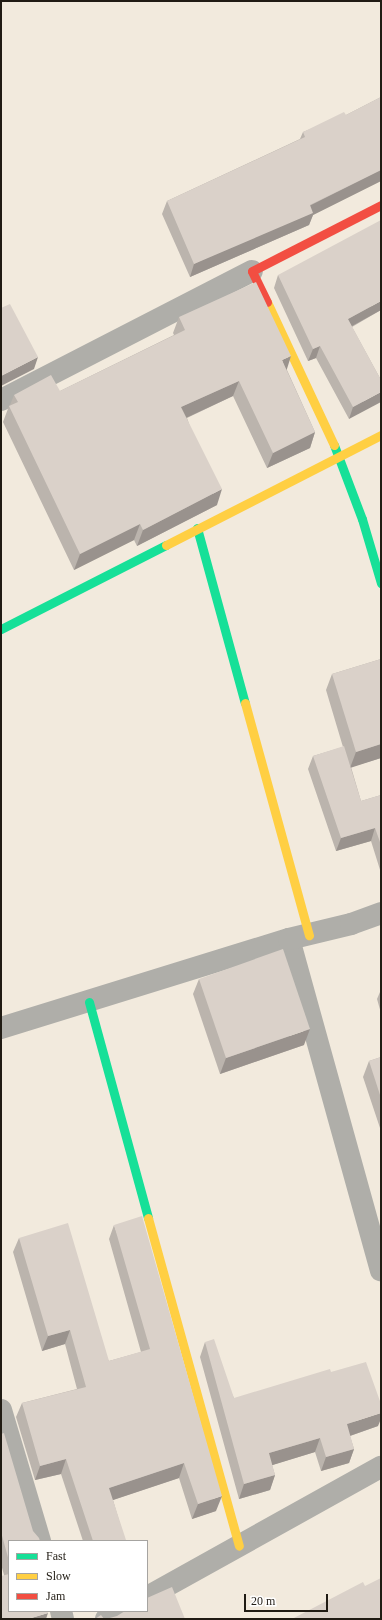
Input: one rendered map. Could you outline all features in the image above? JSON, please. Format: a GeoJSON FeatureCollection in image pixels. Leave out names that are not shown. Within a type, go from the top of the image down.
{"type":"FeatureCollection","features":[{"type":"Feature","properties":{"kind":"street"},"geometry":{"type":"LineString","coordinates":[[1,400],[381,205]]}},
{"type":"Feature","properties":{"kind":"street"},"geometry":{"type":"LineString","coordinates":[[252,271],[338,456],[362,519],[381,583]]}},
{"type":"Feature","properties":{"kind":"street"},"geometry":{"type":"LineString","coordinates":[[1,629],[381,435]]}},
{"type":"Feature","properties":{"kind":"street"},"geometry":{"type":"LineString","coordinates":[[198,528],[381,1270]]}},
{"type":"Feature","properties":{"kind":"street"},"geometry":{"type":"LineString","coordinates":[[1,1028],[299,937],[351,924],[381,913]]}},
{"type":"Feature","properties":{"kind":"street"},"geometry":{"type":"LineString","coordinates":[[89,1002],[239,1546]]}},
{"type":"Feature","properties":{"kind":"street"},"geometry":{"type":"LineString","coordinates":[[1,1410],[40,1540]]}},
{"type":"Feature","properties":{"kind":"street"},"geometry":{"type":"LineString","coordinates":[[148,1596],[381,1467]]}},
{"type":"Feature","properties":{"kind":"street"},"geometry":{"type":"LineString","coordinates":[[106,1619],[119,1612]]}},
{"type":"Feature","properties":{"kind":"building"},"geometry":{"type":"Polygon","coordinates":[[[381,97],[381,170],[310,205],[313,213],[194,264],[167,201],[305,137],[303,132],[344,112],[346,115],[381,97]]]}},
{"type":"Feature","properties":{"kind":"building"},"geometry":{"type":"Polygon","coordinates":[[[381,220],[381,301],[348,319],[381,380],[381,392],[353,407],[320,346],[313,349],[278,275],[381,220]]]}},
{"type":"Feature","properties":{"kind":"building"},"geometry":{"type":"Polygon","coordinates":[[[256,282],[291,356],[282,360],[315,432],[273,453],[239,381],[181,407],[222,489],[143,530],[140,524],[80,554],[9,406],[18,402],[14,395],[51,375],[60,391],[185,330],[179,317],[256,282]]]}},
{"type":"Feature","properties":{"kind":"building"},"geometry":{"type":"Polygon","coordinates":[[[10,304],[38,357],[1,376],[1,308],[10,304]]]}},
{"type":"Feature","properties":{"kind":"building"},"geometry":{"type":"Polygon","coordinates":[[[381,659],[381,744],[356,752],[332,674],[381,659]]]}},
{"type":"Feature","properties":{"kind":"building"},"geometry":{"type":"Polygon","coordinates":[[[344,746],[361,801],[381,795],[381,845],[375,828],[341,838],[313,756],[344,746]]]}},
{"type":"Feature","properties":{"kind":"building"},"geometry":{"type":"Polygon","coordinates":[[[283,949],[310,1029],[226,1058],[199,979],[283,949]]]}},
{"type":"Feature","properties":{"kind":"building"},"geometry":{"type":"Polygon","coordinates":[[[381,1057],[381,1098],[369,1061],[381,1057]]]}},
{"type":"Feature","properties":{"kind":"building"},"geometry":{"type":"Polygon","coordinates":[[[142,1216],[222,1496],[198,1504],[184,1463],[109,1488],[126,1540],[93,1540],[66,1459],[40,1466],[22,1403],[86,1387],[70,1330],[48,1336],[19,1238],[68,1223],[109,1361],[150,1349],[114,1225],[142,1216]]]}},
{"type":"Feature","properties":{"kind":"building"},"geometry":{"type":"Polygon","coordinates":[[[214,1339],[234,1398],[330,1369],[331,1372],[366,1362],[381,1404],[381,1413],[347,1424],[354,1449],[326,1457],[320,1438],[269,1453],[275,1475],[244,1484],[205,1342],[214,1339]]]}},
{"type":"Feature","properties":{"kind":"building"},"geometry":{"type":"Polygon","coordinates":[[[4,1433],[33,1531],[40,1540],[8,1540],[8,1557],[1,1532],[1,1434],[4,1433]]]}},
{"type":"Feature","properties":{"kind":"building"},"geometry":{"type":"Polygon","coordinates":[[[8,1574],[8,1612],[48,1613],[28,1619],[1,1619],[1,1576],[8,1574]]]}},
{"type":"Feature","properties":{"kind":"building"},"geometry":{"type":"Polygon","coordinates":[[[381,1578],[381,1619],[292,1619],[363,1582],[365,1586],[381,1578]]]}},
{"type":"Feature","properties":{"kind":"building"},"geometry":{"type":"Polygon","coordinates":[[[172,1587],[185,1619],[106,1619],[117,1616],[123,1612],[148,1612],[148,1598],[172,1587]]]}},
{"type":"Feature","properties":{"kind":"building"},"geometry":{"type":"Polygon","coordinates":[[[101,1615],[104,1619],[95,1619],[101,1615]]]}},
{"type":"Feature","properties":{"kind":"traffic: fast"},"geometry":{"type":"LineString","coordinates":[[334,445],[362,519],[381,583]]}},
{"type":"Feature","properties":{"kind":"traffic: fast"},"geometry":{"type":"LineString","coordinates":[[197,528],[245,703]]}},
{"type":"Feature","properties":{"kind":"traffic: fast"},"geometry":{"type":"LineString","coordinates":[[1,629],[166,545]]}},
{"type":"Feature","properties":{"kind":"traffic: fast"},"geometry":{"type":"LineString","coordinates":[[89,1002],[148,1218]]}},
{"type":"Feature","properties":{"kind":"traffic: slow"},"geometry":{"type":"LineString","coordinates":[[267,302],[334,445]]}},
{"type":"Feature","properties":{"kind":"traffic: slow"},"geometry":{"type":"LineString","coordinates":[[166,545],[381,435]]}},
{"type":"Feature","properties":{"kind":"traffic: slow"},"geometry":{"type":"LineString","coordinates":[[245,703],[309,935]]}},
{"type":"Feature","properties":{"kind":"traffic: slow"},"geometry":{"type":"LineString","coordinates":[[148,1218],[239,1546]]}},
{"type":"Feature","properties":{"kind":"traffic: jam"},"geometry":{"type":"LineString","coordinates":[[267,302],[252,271],[381,205]]}}]}
